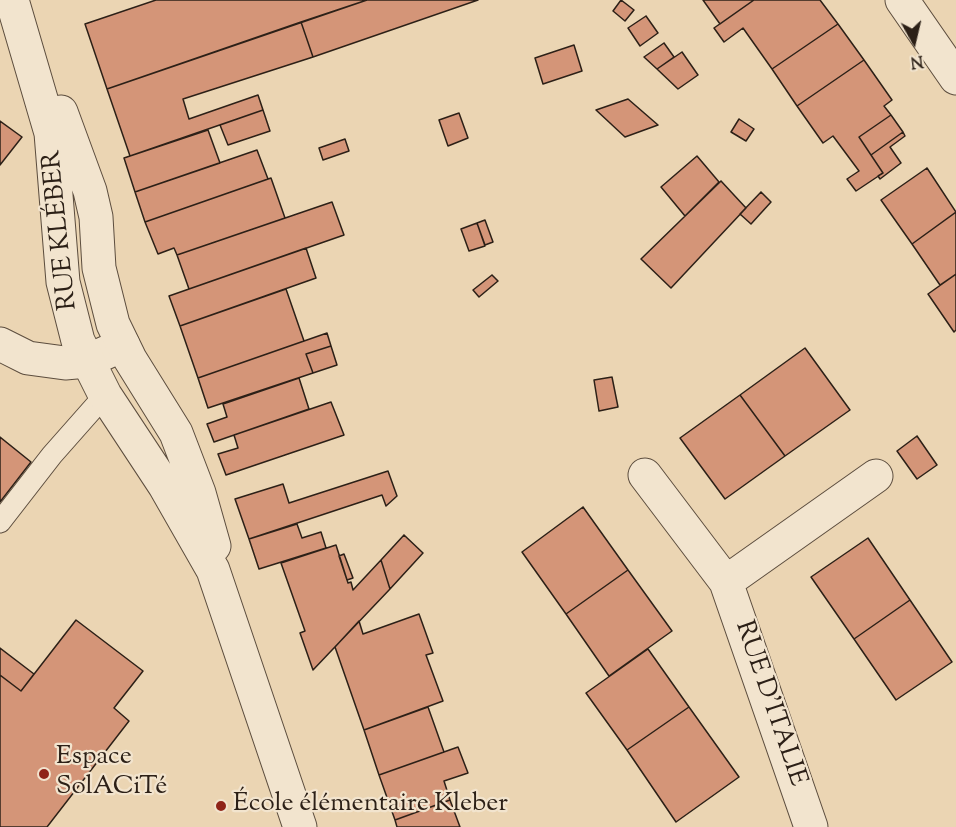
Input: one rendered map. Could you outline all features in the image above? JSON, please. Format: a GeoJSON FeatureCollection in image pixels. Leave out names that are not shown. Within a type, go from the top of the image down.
{"type":"FeatureCollection","features":[{"type":"Feature","properties":{"kind":"street","name":"RUE KLÉBER"},"geometry":{"type":"LineString","coordinates":[[13,0],[84,169],[96,217],[99,268],[105,296],[123,345],[176,433],[187,457],[214,545],[226,606]]}},
{"type":"Feature","properties":{"kind":"street","name":"RUE KLÉBER"},"geometry":{"type":"LineString","coordinates":[[13,0],[51,133],[63,282],[72,324],[87,361],[105,395],[189,526],[213,570],[300,827]]}},
{"type":"Feature","properties":{"kind":"street"},"geometry":{"type":"LineString","coordinates":[[902,0],[956,78]]}},
{"type":"Feature","properties":{"kind":"street"},"geometry":{"type":"LineString","coordinates":[[0,344],[28,358],[46,361],[87,361],[123,345]]}},
{"type":"Feature","properties":{"kind":"street","name":"RUE D'ITALIE"},"geometry":{"type":"LineString","coordinates":[[645,475],[726,582],[811,827]]}},
{"type":"Feature","properties":{"kind":"street"},"geometry":{"type":"LineString","coordinates":[[726,582],[876,476]]}},
{"type":"Feature","properties":{"kind":"lane"},"geometry":{"type":"LineString","coordinates":[[0,522],[52,455],[105,395]]}},
{"type":"Feature","properties":{"kind":"building"},"geometry":{"type":"Polygon","coordinates":[[[156,0],[367,0],[107,89],[85,24],[156,0]]]}},
{"type":"Feature","properties":{"kind":"building"},"geometry":{"type":"Polygon","coordinates":[[[367,0],[478,0],[313,57],[301,22],[367,0]]]}},
{"type":"Feature","properties":{"kind":"building"},"geometry":{"type":"Polygon","coordinates":[[[621,0],[634,10],[625,21],[613,11],[621,0]]]}},
{"type":"Feature","properties":{"kind":"building"},"geometry":{"type":"Polygon","coordinates":[[[703,0],[754,0],[720,24],[703,0]]]}},
{"type":"Feature","properties":{"kind":"building"},"geometry":{"type":"Polygon","coordinates":[[[754,0],[820,0],[838,24],[772,69],[743,28],[724,42],[714,28],[754,0]]]}},
{"type":"Feature","properties":{"kind":"building"},"geometry":{"type":"Polygon","coordinates":[[[646,16],[658,33],[640,46],[628,28],[646,16]]]}},
{"type":"Feature","properties":{"kind":"building"},"geometry":{"type":"Polygon","coordinates":[[[301,22],[313,57],[183,99],[189,119],[258,95],[263,110],[130,156],[107,89],[301,22]]]}},
{"type":"Feature","properties":{"kind":"building"},"geometry":{"type":"Polygon","coordinates":[[[838,24],[864,60],[797,106],[772,69],[838,24]]]}},
{"type":"Feature","properties":{"kind":"building"},"geometry":{"type":"Polygon","coordinates":[[[664,43],[674,57],[657,69],[644,57],[664,43]]]}},
{"type":"Feature","properties":{"kind":"building"},"geometry":{"type":"Polygon","coordinates":[[[574,45],[582,71],[543,84],[535,58],[574,45]]]}},
{"type":"Feature","properties":{"kind":"building"},"geometry":{"type":"Polygon","coordinates":[[[682,52],[698,75],[678,89],[657,69],[682,52]]]}},
{"type":"Feature","properties":{"kind":"building"},"geometry":{"type":"Polygon","coordinates":[[[864,60],[892,100],[884,106],[891,115],[859,137],[883,173],[856,191],[847,179],[859,171],[833,136],[823,143],[797,106],[864,60]]]}},
{"type":"Feature","properties":{"kind":"building"},"geometry":{"type":"Polygon","coordinates":[[[628,99],[658,125],[625,137],[596,110],[628,99]]]}},
{"type":"Feature","properties":{"kind":"building"},"geometry":{"type":"Polygon","coordinates":[[[263,110],[270,131],[228,145],[220,125],[263,110]]]}},
{"type":"Feature","properties":{"kind":"building"},"geometry":{"type":"Polygon","coordinates":[[[459,113],[468,138],[448,146],[439,120],[459,113]]]}},
{"type":"Feature","properties":{"kind":"building"},"geometry":{"type":"Polygon","coordinates":[[[891,115],[903,132],[871,155],[859,137],[891,115]]]}},
{"type":"Feature","properties":{"kind":"building"},"geometry":{"type":"Polygon","coordinates":[[[739,119],[754,129],[746,141],[731,132],[739,119]]]}},
{"type":"Feature","properties":{"kind":"building"},"geometry":{"type":"Polygon","coordinates":[[[0,121],[22,137],[0,165],[0,121]]]}},
{"type":"Feature","properties":{"kind":"building"},"geometry":{"type":"Polygon","coordinates":[[[208,130],[220,163],[135,192],[124,158],[208,130]]]}},
{"type":"Feature","properties":{"kind":"building"},"geometry":{"type":"Polygon","coordinates":[[[903,132],[905,136],[890,147],[901,163],[880,179],[878,176],[883,173],[871,155],[903,132]]]}},
{"type":"Feature","properties":{"kind":"building"},"geometry":{"type":"Polygon","coordinates":[[[345,139],[349,151],[323,160],[319,148],[345,139]]]}},
{"type":"Feature","properties":{"kind":"building"},"geometry":{"type":"Polygon","coordinates":[[[257,150],[268,179],[145,222],[135,192],[257,150]]]}},
{"type":"Feature","properties":{"kind":"building"},"geometry":{"type":"Polygon","coordinates":[[[697,156],[719,182],[685,216],[661,187],[697,156]]]}},
{"type":"Feature","properties":{"kind":"building"},"geometry":{"type":"Polygon","coordinates":[[[927,168],[956,212],[912,244],[881,200],[927,168]]]}},
{"type":"Feature","properties":{"kind":"building"},"geometry":{"type":"Polygon","coordinates":[[[271,178],[285,218],[177,255],[174,248],[158,254],[145,222],[271,178]]]}},
{"type":"Feature","properties":{"kind":"building"},"geometry":{"type":"Polygon","coordinates":[[[721,181],[746,208],[671,288],[641,259],[721,181]]]}},
{"type":"Feature","properties":{"kind":"building"},"geometry":{"type":"Polygon","coordinates":[[[761,192],[771,202],[751,224],[740,214],[761,192]]]}},
{"type":"Feature","properties":{"kind":"building"},"geometry":{"type":"Polygon","coordinates":[[[332,202],[344,235],[189,289],[177,255],[332,202]]]}},
{"type":"Feature","properties":{"kind":"building"},"geometry":{"type":"Polygon","coordinates":[[[956,212],[956,274],[940,285],[912,244],[956,212]]]}},
{"type":"Feature","properties":{"kind":"building"},"geometry":{"type":"Polygon","coordinates":[[[485,220],[493,242],[485,245],[477,223],[485,220]]]}},
{"type":"Feature","properties":{"kind":"building"},"geometry":{"type":"Polygon","coordinates":[[[477,223],[485,246],[469,251],[461,229],[477,223]]]}},
{"type":"Feature","properties":{"kind":"building"},"geometry":{"type":"Polygon","coordinates":[[[306,248],[316,278],[180,326],[169,296],[306,248]]]}},
{"type":"Feature","properties":{"kind":"building"},"geometry":{"type":"Polygon","coordinates":[[[956,274],[956,330],[954,332],[928,294],[956,274]]]}},
{"type":"Feature","properties":{"kind":"building"},"geometry":{"type":"Polygon","coordinates":[[[492,275],[498,281],[479,297],[473,290],[492,275]]]}},
{"type":"Feature","properties":{"kind":"building"},"geometry":{"type":"Polygon","coordinates":[[[286,289],[304,341],[198,378],[180,326],[286,289]]]}},
{"type":"Feature","properties":{"kind":"building"},"geometry":{"type":"Polygon","coordinates":[[[327,333],[331,346],[306,354],[313,373],[208,408],[198,378],[327,333]]]}},
{"type":"Feature","properties":{"kind":"building"},"geometry":{"type":"Polygon","coordinates":[[[331,346],[337,365],[313,373],[306,354],[331,346]]]}},
{"type":"Feature","properties":{"kind":"building"},"geometry":{"type":"Polygon","coordinates":[[[805,348],[850,410],[785,456],[740,395],[805,348]]]}},
{"type":"Feature","properties":{"kind":"building"},"geometry":{"type":"Polygon","coordinates":[[[612,377],[618,407],[599,411],[594,380],[612,377]]]}},
{"type":"Feature","properties":{"kind":"building"},"geometry":{"type":"Polygon","coordinates":[[[299,378],[309,409],[214,442],[207,424],[227,417],[223,404],[299,378]]]}},
{"type":"Feature","properties":{"kind":"building"},"geometry":{"type":"Polygon","coordinates":[[[740,395],[785,456],[725,499],[680,438],[740,395]]]}},
{"type":"Feature","properties":{"kind":"building"},"geometry":{"type":"Polygon","coordinates":[[[331,402],[344,435],[226,475],[218,454],[238,448],[234,435],[331,402]]]}},
{"type":"Feature","properties":{"kind":"building"},"geometry":{"type":"Polygon","coordinates":[[[917,436],[937,465],[917,479],[897,451],[917,436]]]}},
{"type":"Feature","properties":{"kind":"building"},"geometry":{"type":"Polygon","coordinates":[[[0,437],[31,462],[0,502],[0,437]]]}},
{"type":"Feature","properties":{"kind":"building"},"geometry":{"type":"Polygon","coordinates":[[[388,471],[397,496],[386,506],[382,495],[249,539],[235,499],[283,484],[289,503],[388,471]]]}},
{"type":"Feature","properties":{"kind":"building"},"geometry":{"type":"Polygon","coordinates":[[[583,507],[628,570],[566,614],[522,552],[583,507]]]}},
{"type":"Feature","properties":{"kind":"building"},"geometry":{"type":"Polygon","coordinates":[[[297,524],[302,538],[321,532],[326,548],[259,569],[249,539],[297,524]]]}},
{"type":"Feature","properties":{"kind":"building"},"geometry":{"type":"Polygon","coordinates":[[[404,535],[423,553],[390,589],[381,560],[404,535]]]}},
{"type":"Feature","properties":{"kind":"building"},"geometry":{"type":"Polygon","coordinates":[[[868,538],[910,600],[854,639],[811,577],[868,538]]]}},
{"type":"Feature","properties":{"kind":"building"},"geometry":{"type":"Polygon","coordinates":[[[336,545],[348,583],[351,582],[353,590],[381,560],[390,589],[313,670],[300,633],[305,631],[281,563],[336,545]]]}},
{"type":"Feature","properties":{"kind":"building"},"geometry":{"type":"Polygon","coordinates":[[[344,554],[353,578],[347,580],[339,556],[344,554]]]}},
{"type":"Feature","properties":{"kind":"building"},"geometry":{"type":"Polygon","coordinates":[[[628,570],[672,631],[609,676],[566,614],[628,570]]]}},
{"type":"Feature","properties":{"kind":"building"},"geometry":{"type":"Polygon","coordinates":[[[910,600],[952,662],[896,700],[854,639],[910,600]]]}},
{"type":"Feature","properties":{"kind":"building"},"geometry":{"type":"Polygon","coordinates":[[[419,614],[433,653],[426,655],[443,701],[364,730],[335,647],[359,621],[363,634],[419,614]]]}},
{"type":"Feature","properties":{"kind":"building","name":"Espace SolACiTé"},"geometry":{"type":"Polygon","coordinates":[[[76,620],[143,671],[114,708],[129,721],[47,827],[0,827],[0,675],[21,691],[76,620]]]}},
{"type":"Feature","properties":{"kind":"building"},"geometry":{"type":"Polygon","coordinates":[[[0,648],[34,674],[21,691],[0,675],[0,648]]]}},
{"type":"Feature","properties":{"kind":"building"},"geometry":{"type":"Polygon","coordinates":[[[648,649],[689,707],[627,750],[586,693],[648,649]]]}},
{"type":"Feature","properties":{"kind":"building"},"geometry":{"type":"Polygon","coordinates":[[[428,707],[444,752],[379,775],[364,730],[428,707]]]}},
{"type":"Feature","properties":{"kind":"building"},"geometry":{"type":"Polygon","coordinates":[[[689,707],[739,777],[676,822],[627,750],[689,707]]]}},
{"type":"Feature","properties":{"kind":"building"},"geometry":{"type":"Polygon","coordinates":[[[458,747],[468,773],[444,781],[450,800],[395,820],[379,775],[458,747]]]}},
{"type":"Feature","properties":{"kind":"building"},"geometry":{"type":"Polygon","coordinates":[[[450,800],[460,827],[397,827],[395,820],[450,800]]]}},
{"type":"Feature","properties":{"kind":"place","name":"Espace SolACiTé"},"geometry":{"type":"Point","coordinates":[44,774]}},
{"type":"Feature","properties":{"kind":"place","name":"École élémentaire Kleber"},"geometry":{"type":"Point","coordinates":[221,806]}}]}
